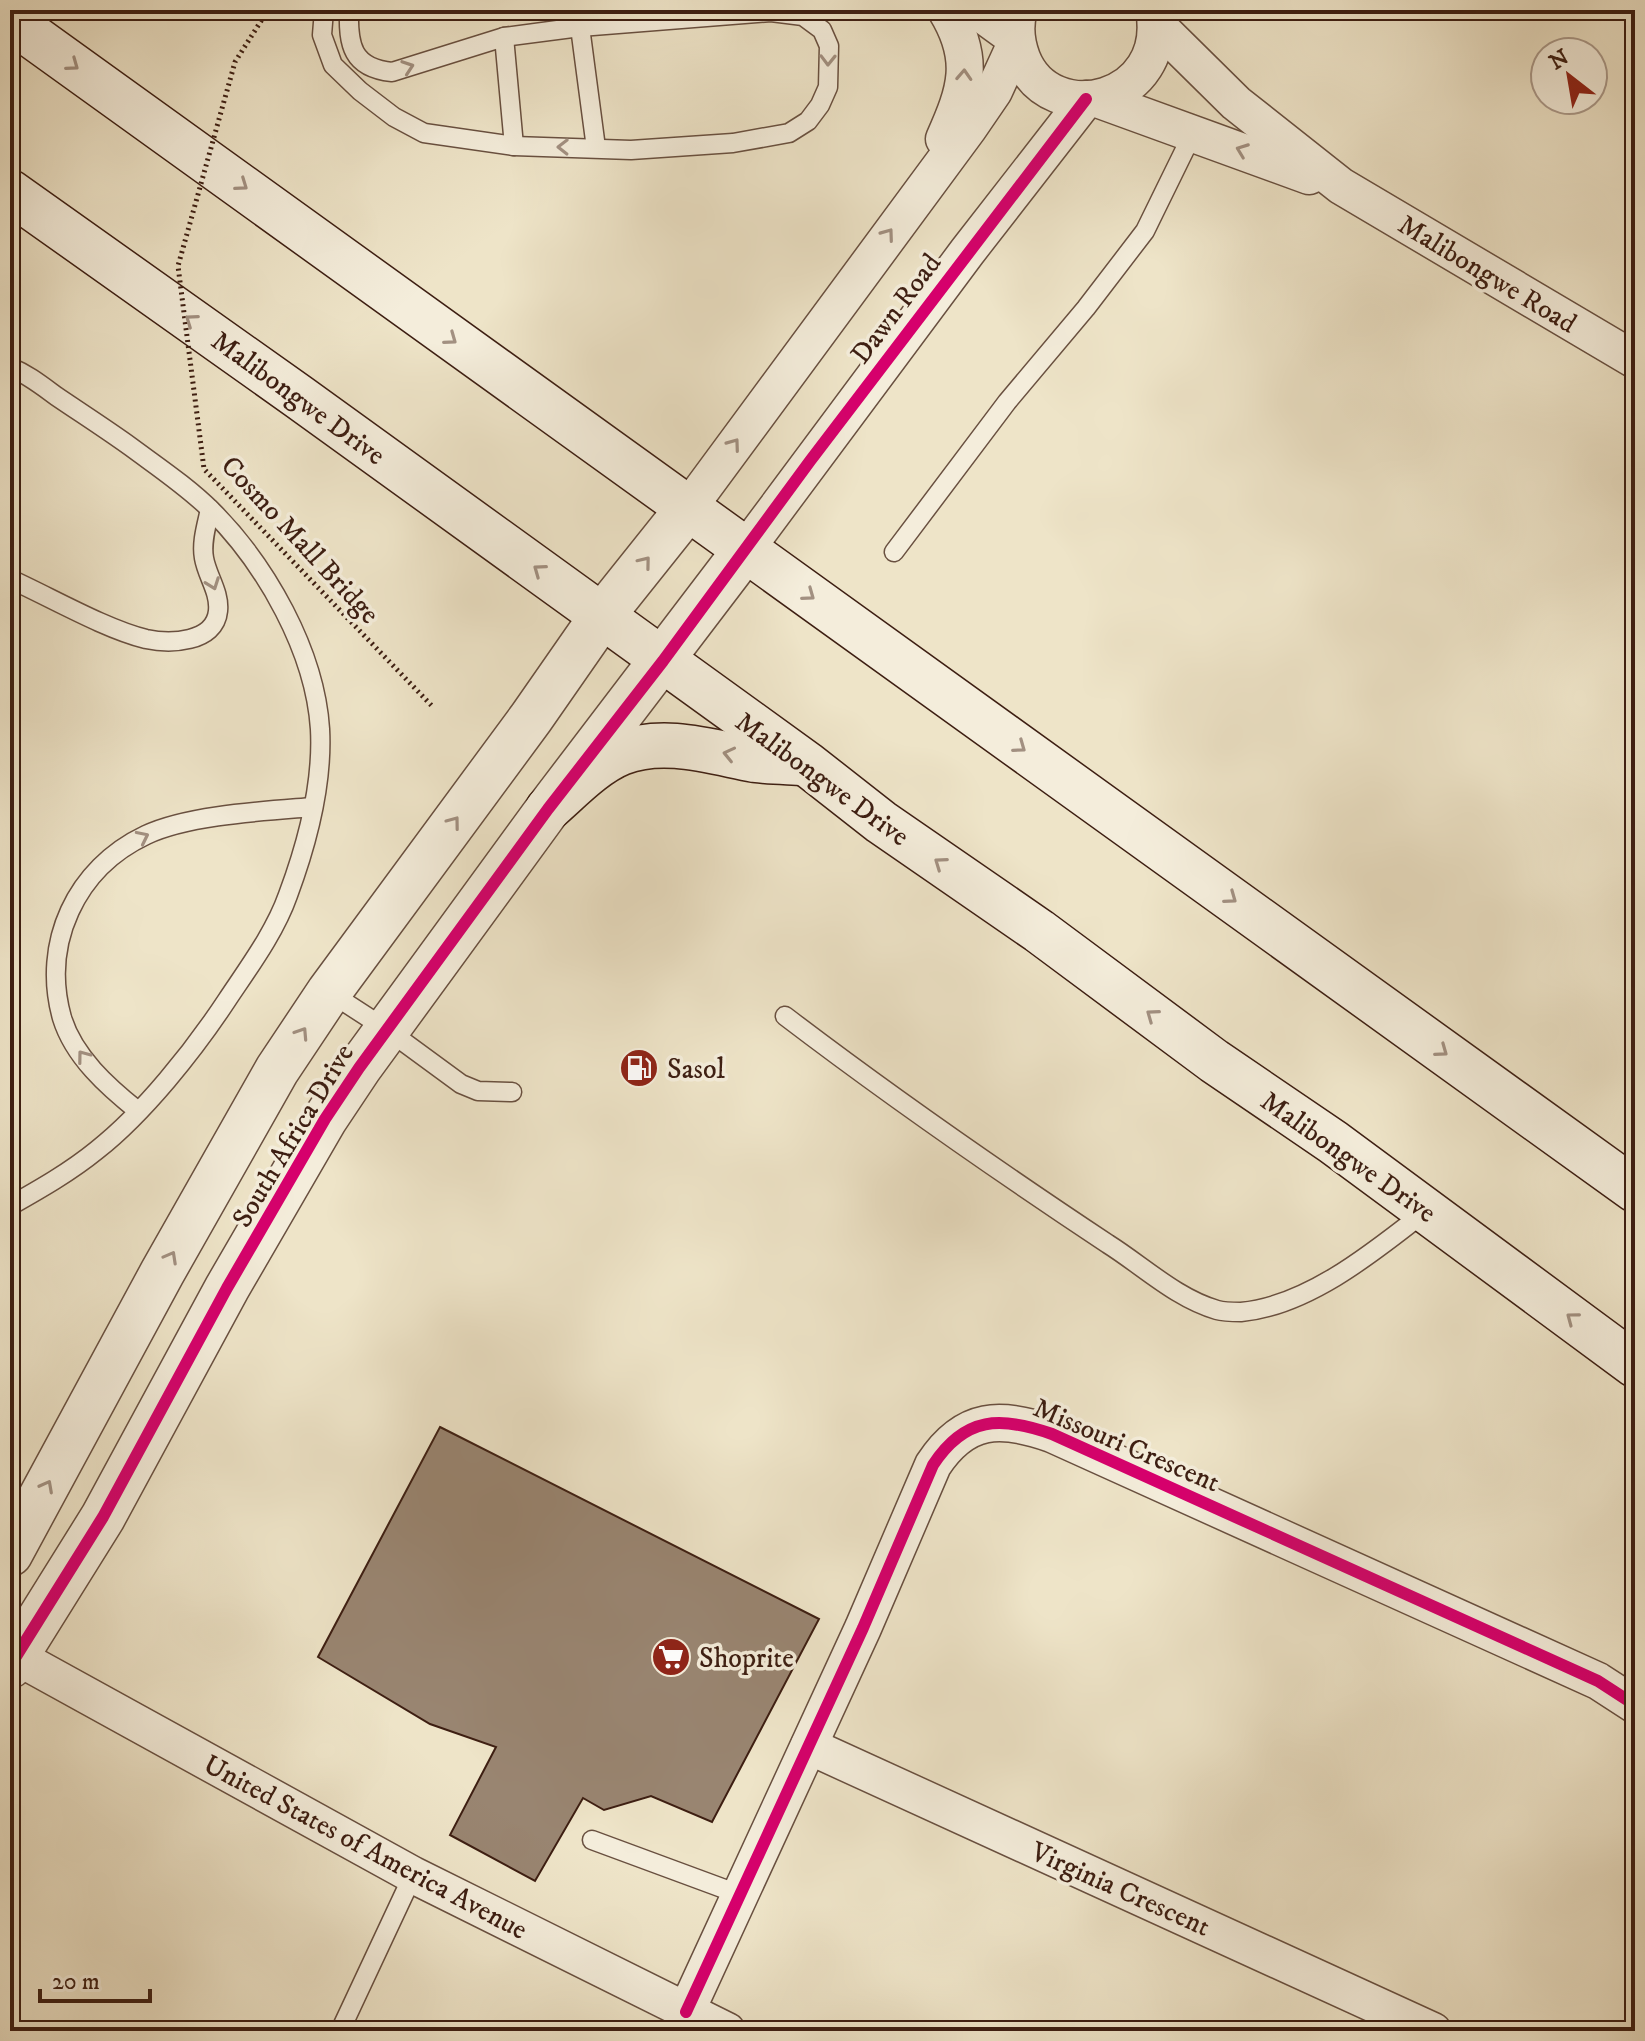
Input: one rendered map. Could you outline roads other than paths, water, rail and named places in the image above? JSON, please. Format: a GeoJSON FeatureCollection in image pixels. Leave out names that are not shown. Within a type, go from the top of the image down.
{"type":"FeatureCollection","features":[{"type":"Feature","properties":{"kind":"main road"},"geometry":{"type":"LineString","coordinates":[[10,20],[1635,1190]]}},
{"type":"Feature","properties":{"kind":"main road","name":"Malibongwe Drive"},"geometry":{"type":"LineString","coordinates":[[10,192],[807,764],[881,822],[1039,931],[1214,1061],[1427,1210],[1635,1365]]}},
{"type":"Feature","properties":{"kind":"main road","name":"South Africa Drive"},"geometry":{"type":"LineString","coordinates":[[10,1554],[277,1070],[329,992],[531,718],[602,616],[689,507]]}},
{"type":"Feature","properties":{"kind":"main road","name":"South Africa Drive"},"geometry":{"type":"LineString","coordinates":[[12,1659],[58,1593],[103,1517],[227,1288],[325,1119],[386,1029],[548,809],[746,549]]}},
{"type":"Feature","properties":{"kind":"main road"},"geometry":{"type":"LineString","coordinates":[[548,809],[620,753],[642,747],[711,750],[757,760],[807,764]]}},
{"type":"Feature","properties":{"kind":"street"},"geometry":{"type":"LineString","coordinates":[[915,198],[961,102],[967,74],[956,27],[946,10]]}},
{"type":"Feature","properties":{"kind":"street"},"geometry":{"type":"LineString","coordinates":[[976,10],[1017,31]]}},
{"type":"Feature","properties":{"kind":"street"},"geometry":{"type":"LineString","coordinates":[[1092,99],[1117,92],[1135,80],[1151,54],[1155,17]]}},
{"type":"Feature","properties":{"kind":"street","name":"Malibongwe Road"},"geometry":{"type":"LineString","coordinates":[[1155,17],[1236,103],[1341,186],[1635,360]]}},
{"type":"Feature","properties":{"kind":"street","name":"Dawn Road"},"geometry":{"type":"LineString","coordinates":[[689,507],[994,91],[1017,31]]}},
{"type":"Feature","properties":{"kind":"street","name":"Malibongwe Road"},"geometry":{"type":"LineString","coordinates":[[1017,31],[1025,66],[1041,84],[1063,96],[1092,99],[1341,186]]}},
{"type":"Feature","properties":{"kind":"street","name":"Dawn Road"},"geometry":{"type":"LineString","coordinates":[[746,549],[967,252],[1092,99]]}},
{"type":"Feature","properties":{"kind":"street","name":"Missouri Crescent"},"geometry":{"type":"LineString","coordinates":[[686,2012],[809,1746],[933,1465],[956,1437],[981,1425],[1003,1422],[1031,1426],[1066,1440],[1598,1681],[1635,1705]]}},
{"type":"Feature","properties":{"kind":"street","name":"United States of America Avenue"},"geometry":{"type":"LineString","coordinates":[[12,1659],[413,1875],[727,2031]]}},
{"type":"Feature","properties":{"kind":"street","name":"Virginia Crescent"},"geometry":{"type":"LineString","coordinates":[[809,1746],[1433,2031]]}},
{"type":"Feature","properties":{"kind":"lane"},"geometry":{"type":"LineString","coordinates":[[324,10],[322,35],[333,65],[394,117],[424,133],[514,146],[631,150],[733,143],[789,133],[808,121],[828,87],[829,46],[822,30],[803,16],[771,12],[580,27],[504,37],[392,72],[374,70],[360,59],[348,41],[349,10]]}},
{"type":"Feature","properties":{"kind":"lane"},"geometry":{"type":"LineString","coordinates":[[580,27],[596,148]]}},
{"type":"Feature","properties":{"kind":"lane"},"geometry":{"type":"LineString","coordinates":[[504,37],[514,146]]}},
{"type":"Feature","properties":{"kind":"lane"},"geometry":{"type":"LineString","coordinates":[[894,552],[1007,402],[1086,308],[1145,231],[1193,133]]}},
{"type":"Feature","properties":{"kind":"lane"},"geometry":{"type":"LineString","coordinates":[[10,367],[98,423],[210,509],[269,580],[292,626],[308,674],[320,728],[313,807],[288,898],[252,964],[207,1030],[138,1111],[97,1150],[10,1206]]}},
{"type":"Feature","properties":{"kind":"lane"},"geometry":{"type":"LineString","coordinates":[[10,579],[125,632],[148,639],[192,639],[208,631],[218,613],[218,599],[203,555],[210,509]]}},
{"type":"Feature","properties":{"kind":"lane"},"geometry":{"type":"LineString","coordinates":[[138,1111],[99,1077],[76,1046],[62,1019],[57,956],[66,914],[81,889],[98,870],[117,853],[149,833],[173,825],[313,807]]}},
{"type":"Feature","properties":{"kind":"lane"},"geometry":{"type":"LineString","coordinates":[[329,992],[461,1084],[478,1091],[512,1092]]}},
{"type":"Feature","properties":{"kind":"lane"},"geometry":{"type":"LineString","coordinates":[[785,1016],[863,1075],[1160,1281],[1218,1311],[1241,1312],[1274,1306],[1300,1296],[1378,1248],[1427,1210]]}},
{"type":"Feature","properties":{"kind":"lane"},"geometry":{"type":"LineString","coordinates":[[592,1840],[741,1895]]}},
{"type":"Feature","properties":{"kind":"lane"},"geometry":{"type":"LineString","coordinates":[[340,2031],[413,1875]]}},
{"type":"Feature","properties":{"kind":"place","name":"Sasol"},"geometry":{"type":"Point","coordinates":[639,1068]}},
{"type":"Feature","properties":{"kind":"place","name":"Shoprite"},"geometry":{"type":"Point","coordinates":[671,1657]}}]}
